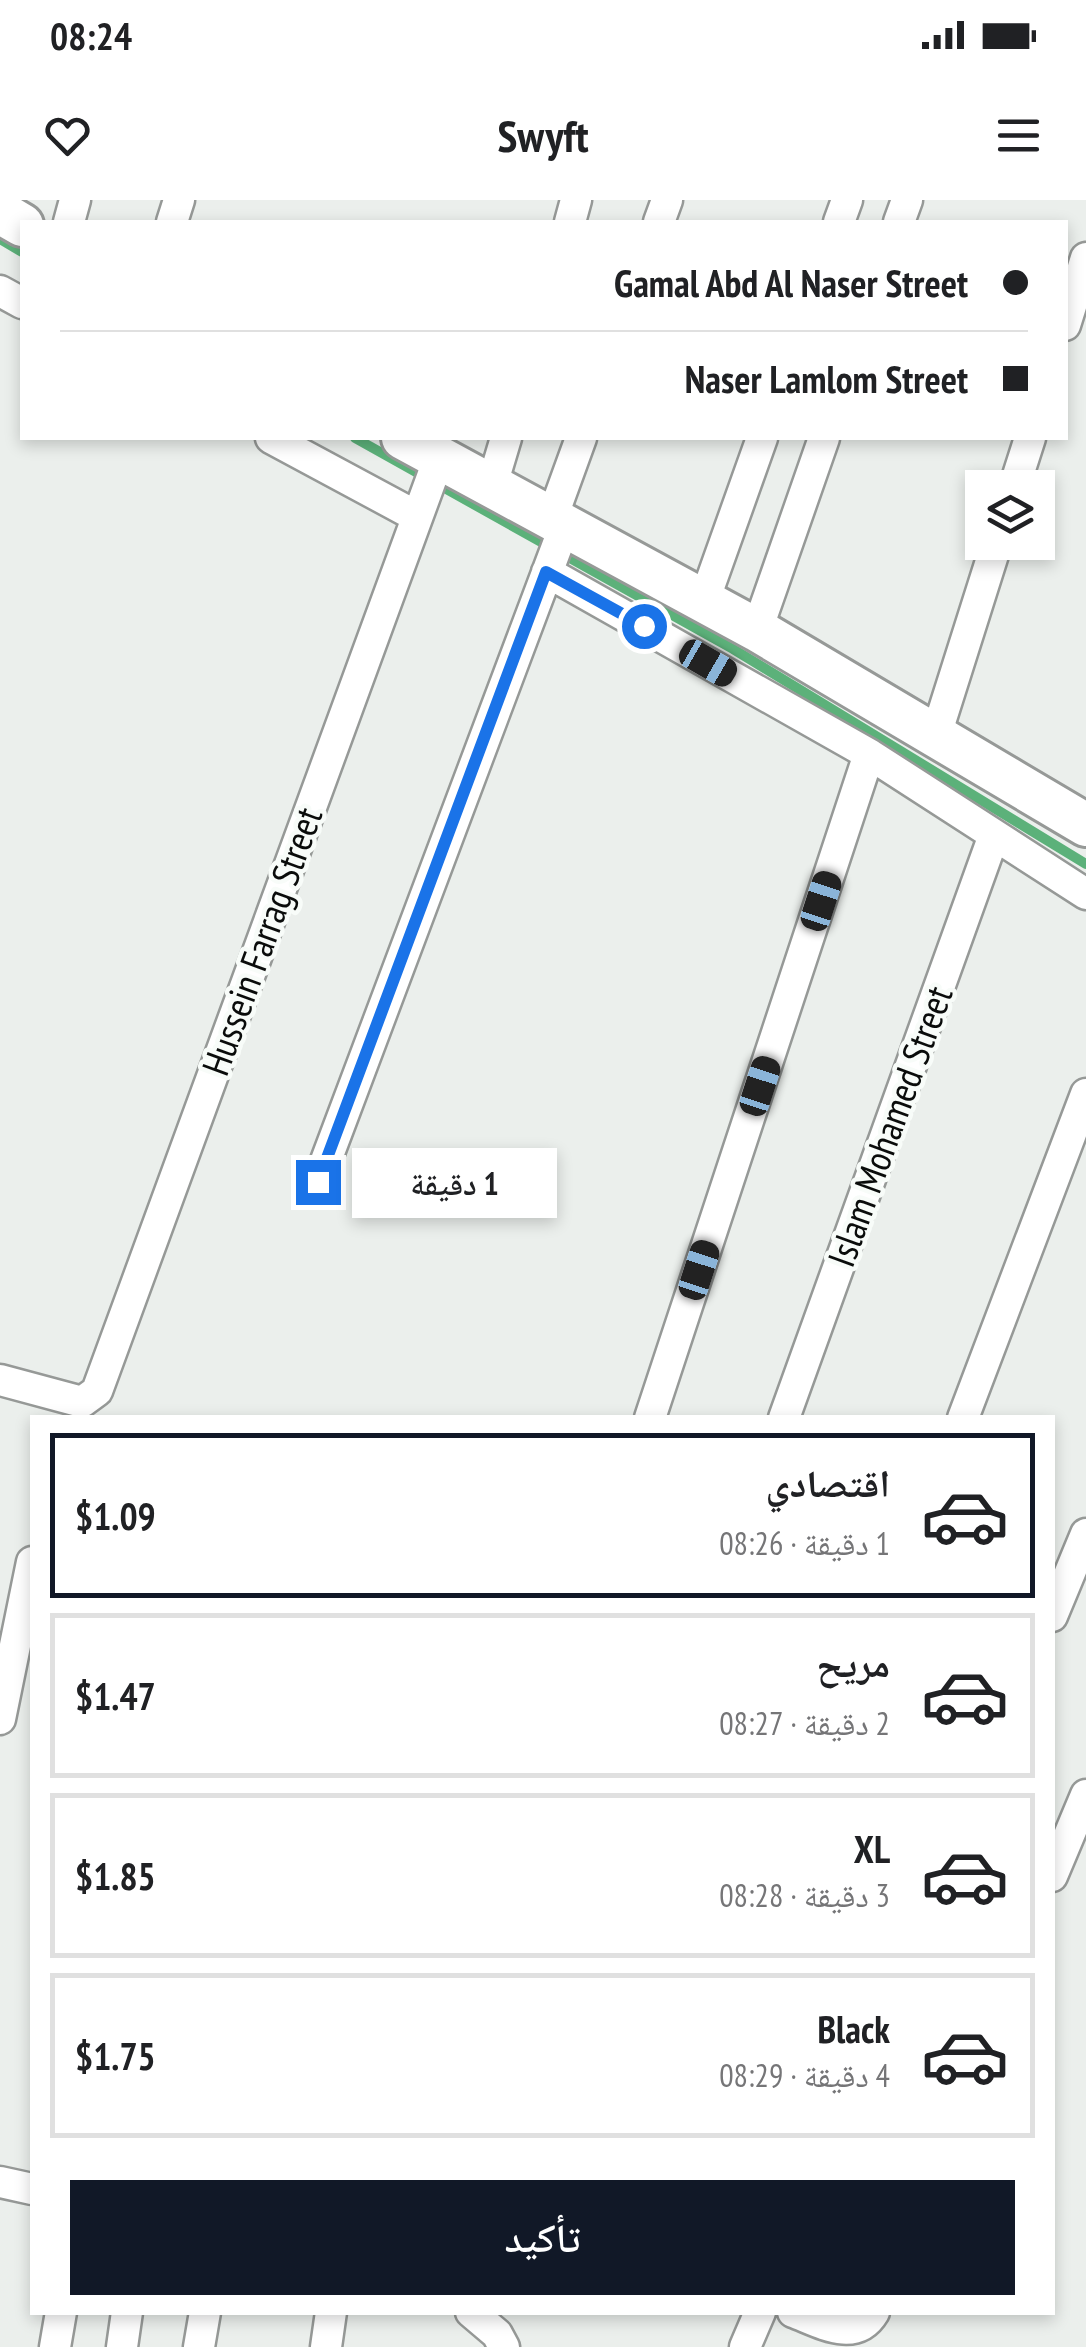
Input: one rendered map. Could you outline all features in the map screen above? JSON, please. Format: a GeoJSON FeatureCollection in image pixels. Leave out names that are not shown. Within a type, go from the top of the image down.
{"type":"FeatureCollection","features":[{"type":"Feature","properties":{"kind":"street"},"geometry":{"type":"LineString","coordinates":[[1068,315],[1086,258]]}},
{"type":"Feature","properties":{"kind":"street"},"geometry":{"type":"LineString","coordinates":[[278,440],[430,482],[492,486],[555,542],[1086,894]]}},
{"type":"Feature","properties":{"kind":"street"},"geometry":{"type":"LineString","coordinates":[[403,440],[430,482]]}},
{"type":"Feature","properties":{"kind":"street"},"geometry":{"type":"LineString","coordinates":[[492,486],[505,440]]}},
{"type":"Feature","properties":{"kind":"street"},"geometry":{"type":"LineString","coordinates":[[318,1182],[555,542],[581,440]]}},
{"type":"Feature","properties":{"kind":"street"},"geometry":{"type":"LineString","coordinates":[[704,600],[761,440]]}},
{"type":"Feature","properties":{"kind":"street"},"geometry":{"type":"LineString","coordinates":[[757,630],[823,440]]}},
{"type":"Feature","properties":{"kind":"street"},"geometry":{"type":"LineString","coordinates":[[1020,470],[1029,440]]}},
{"type":"Feature","properties":{"kind":"street","name":"Hussein Farrag Street"},"geometry":{"type":"LineString","coordinates":[[64,1408],[82,1402],[96,1391],[430,482]]}},
{"type":"Feature","properties":{"kind":"street"},"geometry":{"type":"LineString","coordinates":[[555,542],[704,600],[1086,824]]}},
{"type":"Feature","properties":{"kind":"street"},"geometry":{"type":"LineString","coordinates":[[936,736],[991,560]]}},
{"type":"Feature","properties":{"kind":"street"},"geometry":{"type":"LineString","coordinates":[[651,1415],[870,754]]}},
{"type":"Feature","properties":{"kind":"street","name":"Islam Mohamed Street"},"geometry":{"type":"LineString","coordinates":[[785,1415],[994,834]]}},
{"type":"Feature","properties":{"kind":"street"},"geometry":{"type":"LineString","coordinates":[[963,1415],[1086,1094]]}},
{"type":"Feature","properties":{"kind":"street"},"geometry":{"type":"LineString","coordinates":[[0,1380],[64,1408]]}},
{"type":"Feature","properties":{"kind":"street"},"geometry":{"type":"LineString","coordinates":[[1055,1609],[1086,1534]]}},
{"type":"Feature","properties":{"kind":"street"},"geometry":{"type":"LineString","coordinates":[[0,1719],[30,1572]]}},
{"type":"Feature","properties":{"kind":"street"},"geometry":{"type":"LineString","coordinates":[[1055,1869],[1086,1795]]}},
{"type":"Feature","properties":{"kind":"street"},"geometry":{"type":"LineString","coordinates":[[0,2182],[30,2189]]}},
{"type":"Feature","properties":{"kind":"street"},"geometry":{"type":"LineString","coordinates":[[55,2347],[61,2315]]}},
{"type":"Feature","properties":{"kind":"street"},"geometry":{"type":"LineString","coordinates":[[122,2347],[127,2315]]}},
{"type":"Feature","properties":{"kind":"street"},"geometry":{"type":"LineString","coordinates":[[199,2347],[204,2315]]}},
{"type":"Feature","properties":{"kind":"street"},"geometry":{"type":"LineString","coordinates":[[326,2347],[331,2315]]}},
{"type":"Feature","properties":{"kind":"street"},"geometry":{"type":"LineString","coordinates":[[474,2315],[496,2334],[504,2347]]}},
{"type":"Feature","properties":{"kind":"street"},"geometry":{"type":"LineString","coordinates":[[745,2347],[759,2315]]}},
{"type":"Feature","properties":{"kind":"street"},"geometry":{"type":"LineString","coordinates":[[802,2315],[848,2331],[866,2324],[872,2315]]}},
{"type":"Feature","properties":{"kind":"waterway"},"geometry":{"type":"LineString","coordinates":[[0,239],[20,251]]}},
{"type":"Feature","properties":{"kind":"waterway"},"geometry":{"type":"LineString","coordinates":[[359,440],[733,649],[1086,864]]}},
{"type":"Feature","properties":{"kind":"route"},"geometry":{"type":"LineString","coordinates":[[318,1182],[546,572],[644,626]]}}]}
